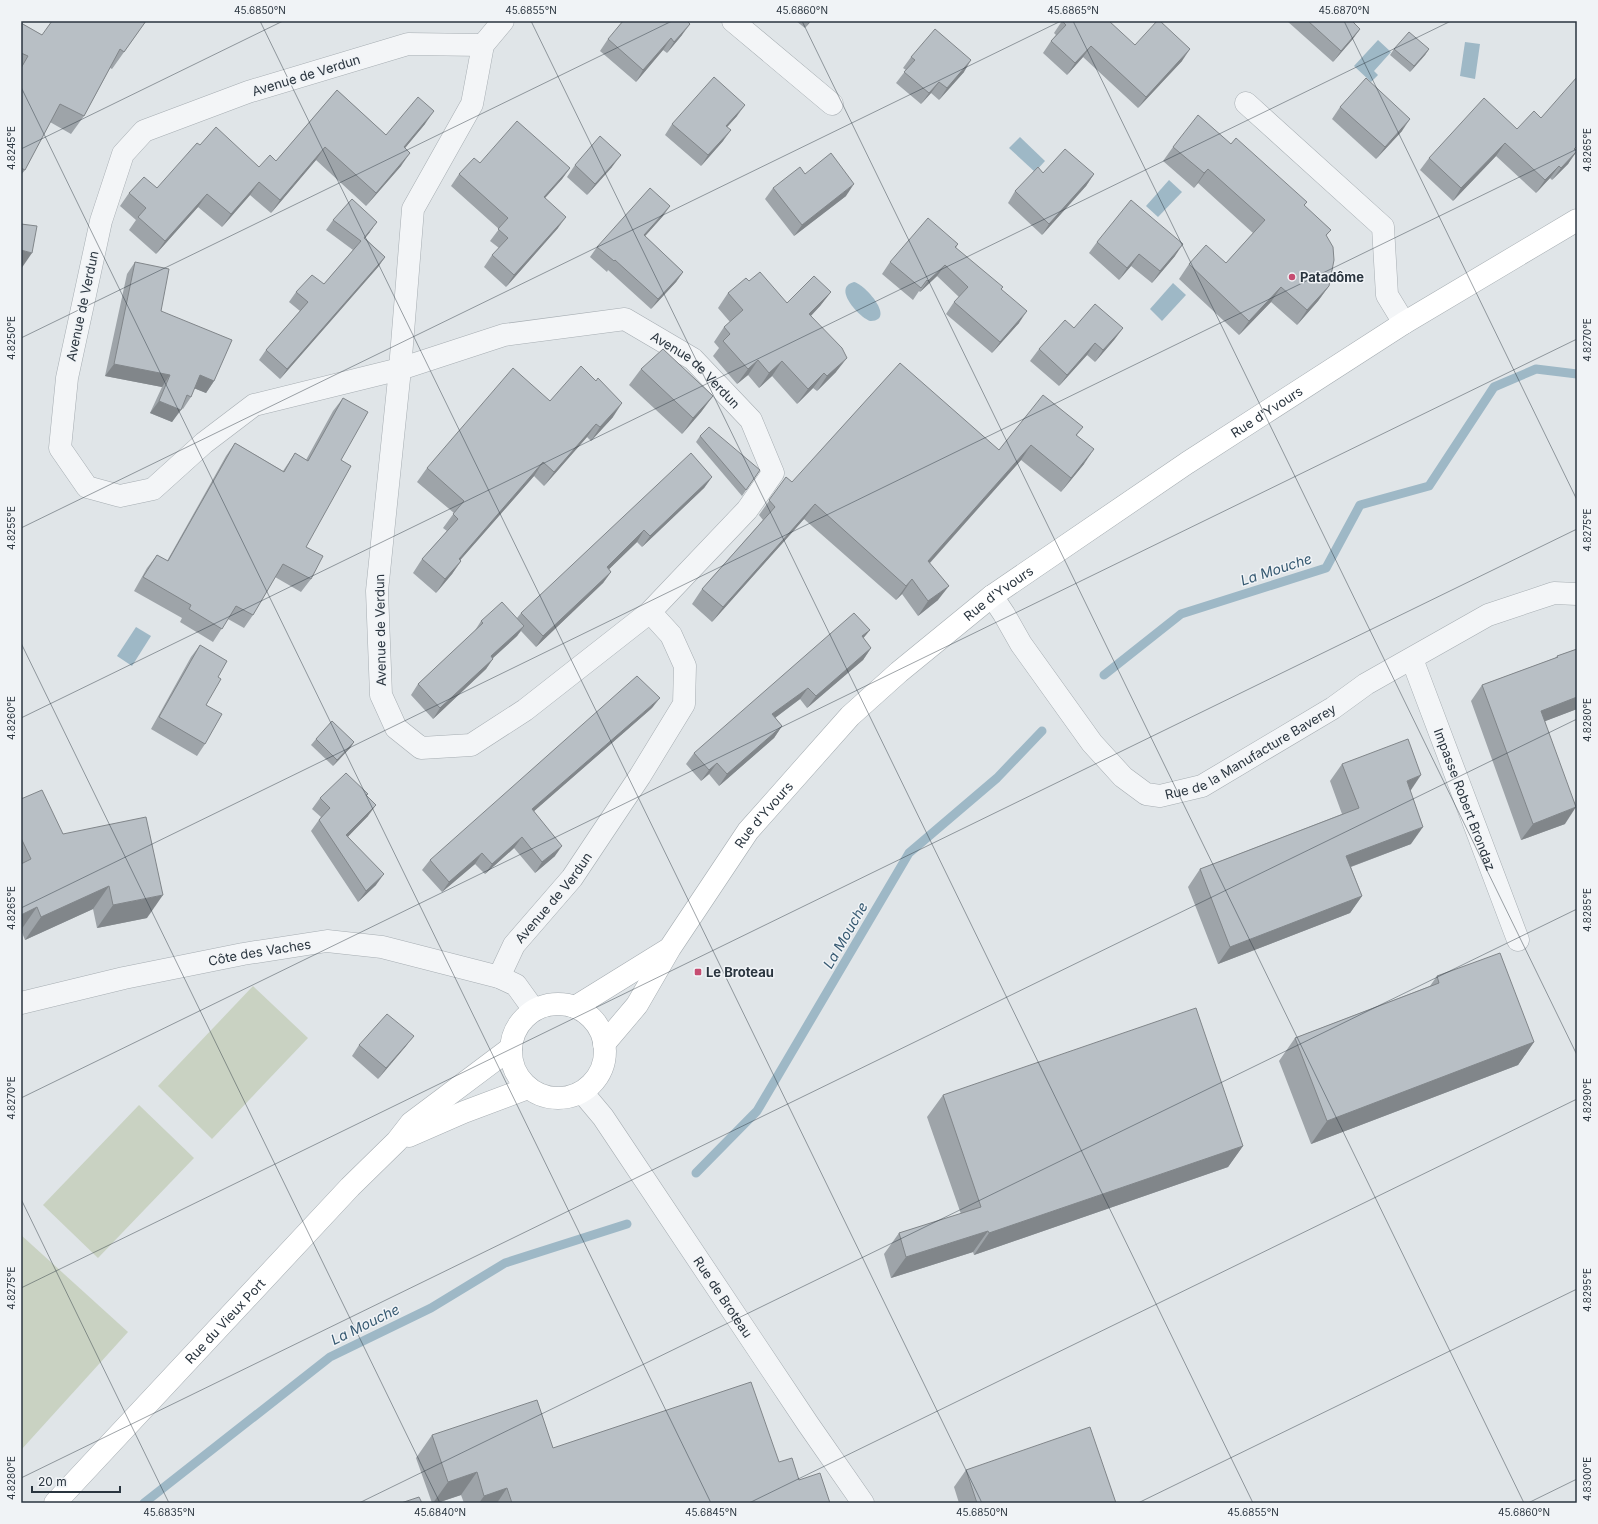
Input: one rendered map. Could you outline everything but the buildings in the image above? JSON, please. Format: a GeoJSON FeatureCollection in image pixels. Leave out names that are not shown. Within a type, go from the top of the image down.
{"type":"FeatureCollection","features":[{"type":"Feature","properties":{"kind":"main road","name":"Rue d'Yvours"},"geometry":{"type":"LineString","coordinates":[[604,1044],[638,1005],[670,948],[748,831],[850,716],[899,672],[992,596],[1187,463],[1404,323],[1577,220]]}},
{"type":"Feature","properties":{"kind":"main road"},"geometry":{"type":"LineString","coordinates":[[575,1007],[670,948]]}},
{"type":"Feature","properties":{"kind":"main road"},"geometry":{"type":"LineString","coordinates":[[561,1004],[575,1007],[586,1013],[601,1033],[604,1044],[604,1058],[600,1071],[592,1083],[582,1092],[569,1097],[554,1098],[541,1095],[528,1088],[518,1076],[512,1063],[511,1048],[514,1033],[522,1020],[534,1010],[548,1005],[561,1004]]}},
{"type":"Feature","properties":{"kind":"main road"},"geometry":{"type":"LineString","coordinates":[[397,1141],[411,1123],[511,1048]]}},
{"type":"Feature","properties":{"kind":"main road"},"geometry":{"type":"LineString","coordinates":[[397,1141],[464,1112],[528,1088]]}},
{"type":"Feature","properties":{"kind":"main road","name":"Rue du Vieux Port"},"geometry":{"type":"LineString","coordinates":[[55,1503],[345,1192],[397,1141]]}},
{"type":"Feature","properties":{"kind":"street","name":"Avenue de Verdun"},"geometry":{"type":"LineString","coordinates":[[483,45],[408,44],[248,92],[144,131],[123,154],[101,221],[67,378],[60,448],[87,487],[120,496],[153,488],[204,443],[254,405],[400,369],[504,335],[625,319],[693,359],[751,420],[773,473],[746,510],[650,612],[525,710],[471,745],[421,748],[396,728],[381,695],[377,591],[400,369],[413,209],[472,104],[483,45],[503,21]]}},
{"type":"Feature","properties":{"kind":"street"},"geometry":{"type":"LineString","coordinates":[[733,21],[832,104]]}},
{"type":"Feature","properties":{"kind":"street"},"geometry":{"type":"LineString","coordinates":[[1246,103],[1383,227],[1387,295],[1404,323]]}},
{"type":"Feature","properties":{"kind":"street","name":"Rue de la Manufacture Baverey"},"geometry":{"type":"LineString","coordinates":[[992,596],[1021,644],[1092,742],[1123,777],[1146,794],[1160,796],[1202,786],[1333,708],[1366,684],[1488,615],[1554,593],[1577,594]]}},
{"type":"Feature","properties":{"kind":"street","name":"Avenue de Verdun"},"geometry":{"type":"LineString","coordinates":[[499,977],[514,945],[572,878],[640,776],[684,704],[685,666],[671,635],[650,612]]}},
{"type":"Feature","properties":{"kind":"street","name":"Impasse Robert Brondaz"},"geometry":{"type":"LineString","coordinates":[[1412,658],[1518,940]]}},
{"type":"Feature","properties":{"kind":"street","name":"Côte des Vaches"},"geometry":{"type":"LineString","coordinates":[[21,1003],[124,978],[243,954],[327,941],[382,947],[499,977],[516,985],[534,1010]]}},
{"type":"Feature","properties":{"kind":"street","name":"Rue de Broteau"},"geometry":{"type":"LineString","coordinates":[[582,1092],[603,1117],[862,1503]]}},
{"type":"Feature","properties":{"kind":"green space"},"geometry":{"type":"Polygon","coordinates":[[[253,986],[308,1038],[212,1139],[158,1086],[253,986]]]}},
{"type":"Feature","properties":{"kind":"green space"},"geometry":{"type":"Polygon","coordinates":[[[139,1105],[194,1158],[98,1258],[43,1205],[139,1105]]]}},
{"type":"Feature","properties":{"kind":"green space"},"geometry":{"type":"Polygon","coordinates":[[[21,1235],[128,1332],[21,1450],[21,1235]]]}},
{"type":"Feature","properties":{"kind":"water"},"geometry":{"type":"Polygon","coordinates":[[[1378,40],[1391,52],[1374,71],[1378,75],[1371,82],[1354,66],[1378,40]]]}},
{"type":"Feature","properties":{"kind":"water"},"geometry":{"type":"Polygon","coordinates":[[[1465,42],[1480,44],[1475,79],[1460,76],[1465,42]]]}},
{"type":"Feature","properties":{"kind":"water"},"geometry":{"type":"Polygon","coordinates":[[[1020,137],[1045,161],[1035,172],[1009,148],[1020,137]]]}},
{"type":"Feature","properties":{"kind":"water"},"geometry":{"type":"Polygon","coordinates":[[[1169,180],[1182,192],[1158,217],[1146,206],[1169,180]]]}},
{"type":"Feature","properties":{"kind":"water"},"geometry":{"type":"Polygon","coordinates":[[[854,282],[865,289],[876,302],[880,309],[878,319],[871,321],[867,320],[850,304],[845,291],[848,285],[854,282]]]}},
{"type":"Feature","properties":{"kind":"water"},"geometry":{"type":"Polygon","coordinates":[[[1173,283],[1186,295],[1162,321],[1150,309],[1173,283]]]}},
{"type":"Feature","properties":{"kind":"water"},"geometry":{"type":"Polygon","coordinates":[[[136,627],[151,636],[132,666],[117,656],[136,627]]]}},
{"type":"Feature","properties":{"kind":"waterway","name":"La Mouche"},"geometry":{"type":"LineString","coordinates":[[1104,675],[1181,614],[1326,568],[1360,505],[1429,486],[1494,387],[1536,369],[1577,374]]}},
{"type":"Feature","properties":{"kind":"waterway","name":"La Mouche"},"geometry":{"type":"LineString","coordinates":[[696,1173],[757,1111],[909,853],[997,778],[1042,731]]}},
{"type":"Feature","properties":{"kind":"waterway","name":"La Mouche"},"geometry":{"type":"LineString","coordinates":[[144,1503],[330,1357],[431,1308],[505,1263],[627,1224]]}},
{"type":"Feature","properties":{"kind":"place","name":"Patadôme"},"geometry":{"type":"Point","coordinates":[1292,277]}},
{"type":"Feature","properties":{"kind":"place","name":"Le Broteau"},"geometry":{"type":"Point","coordinates":[698,972]}}]}
